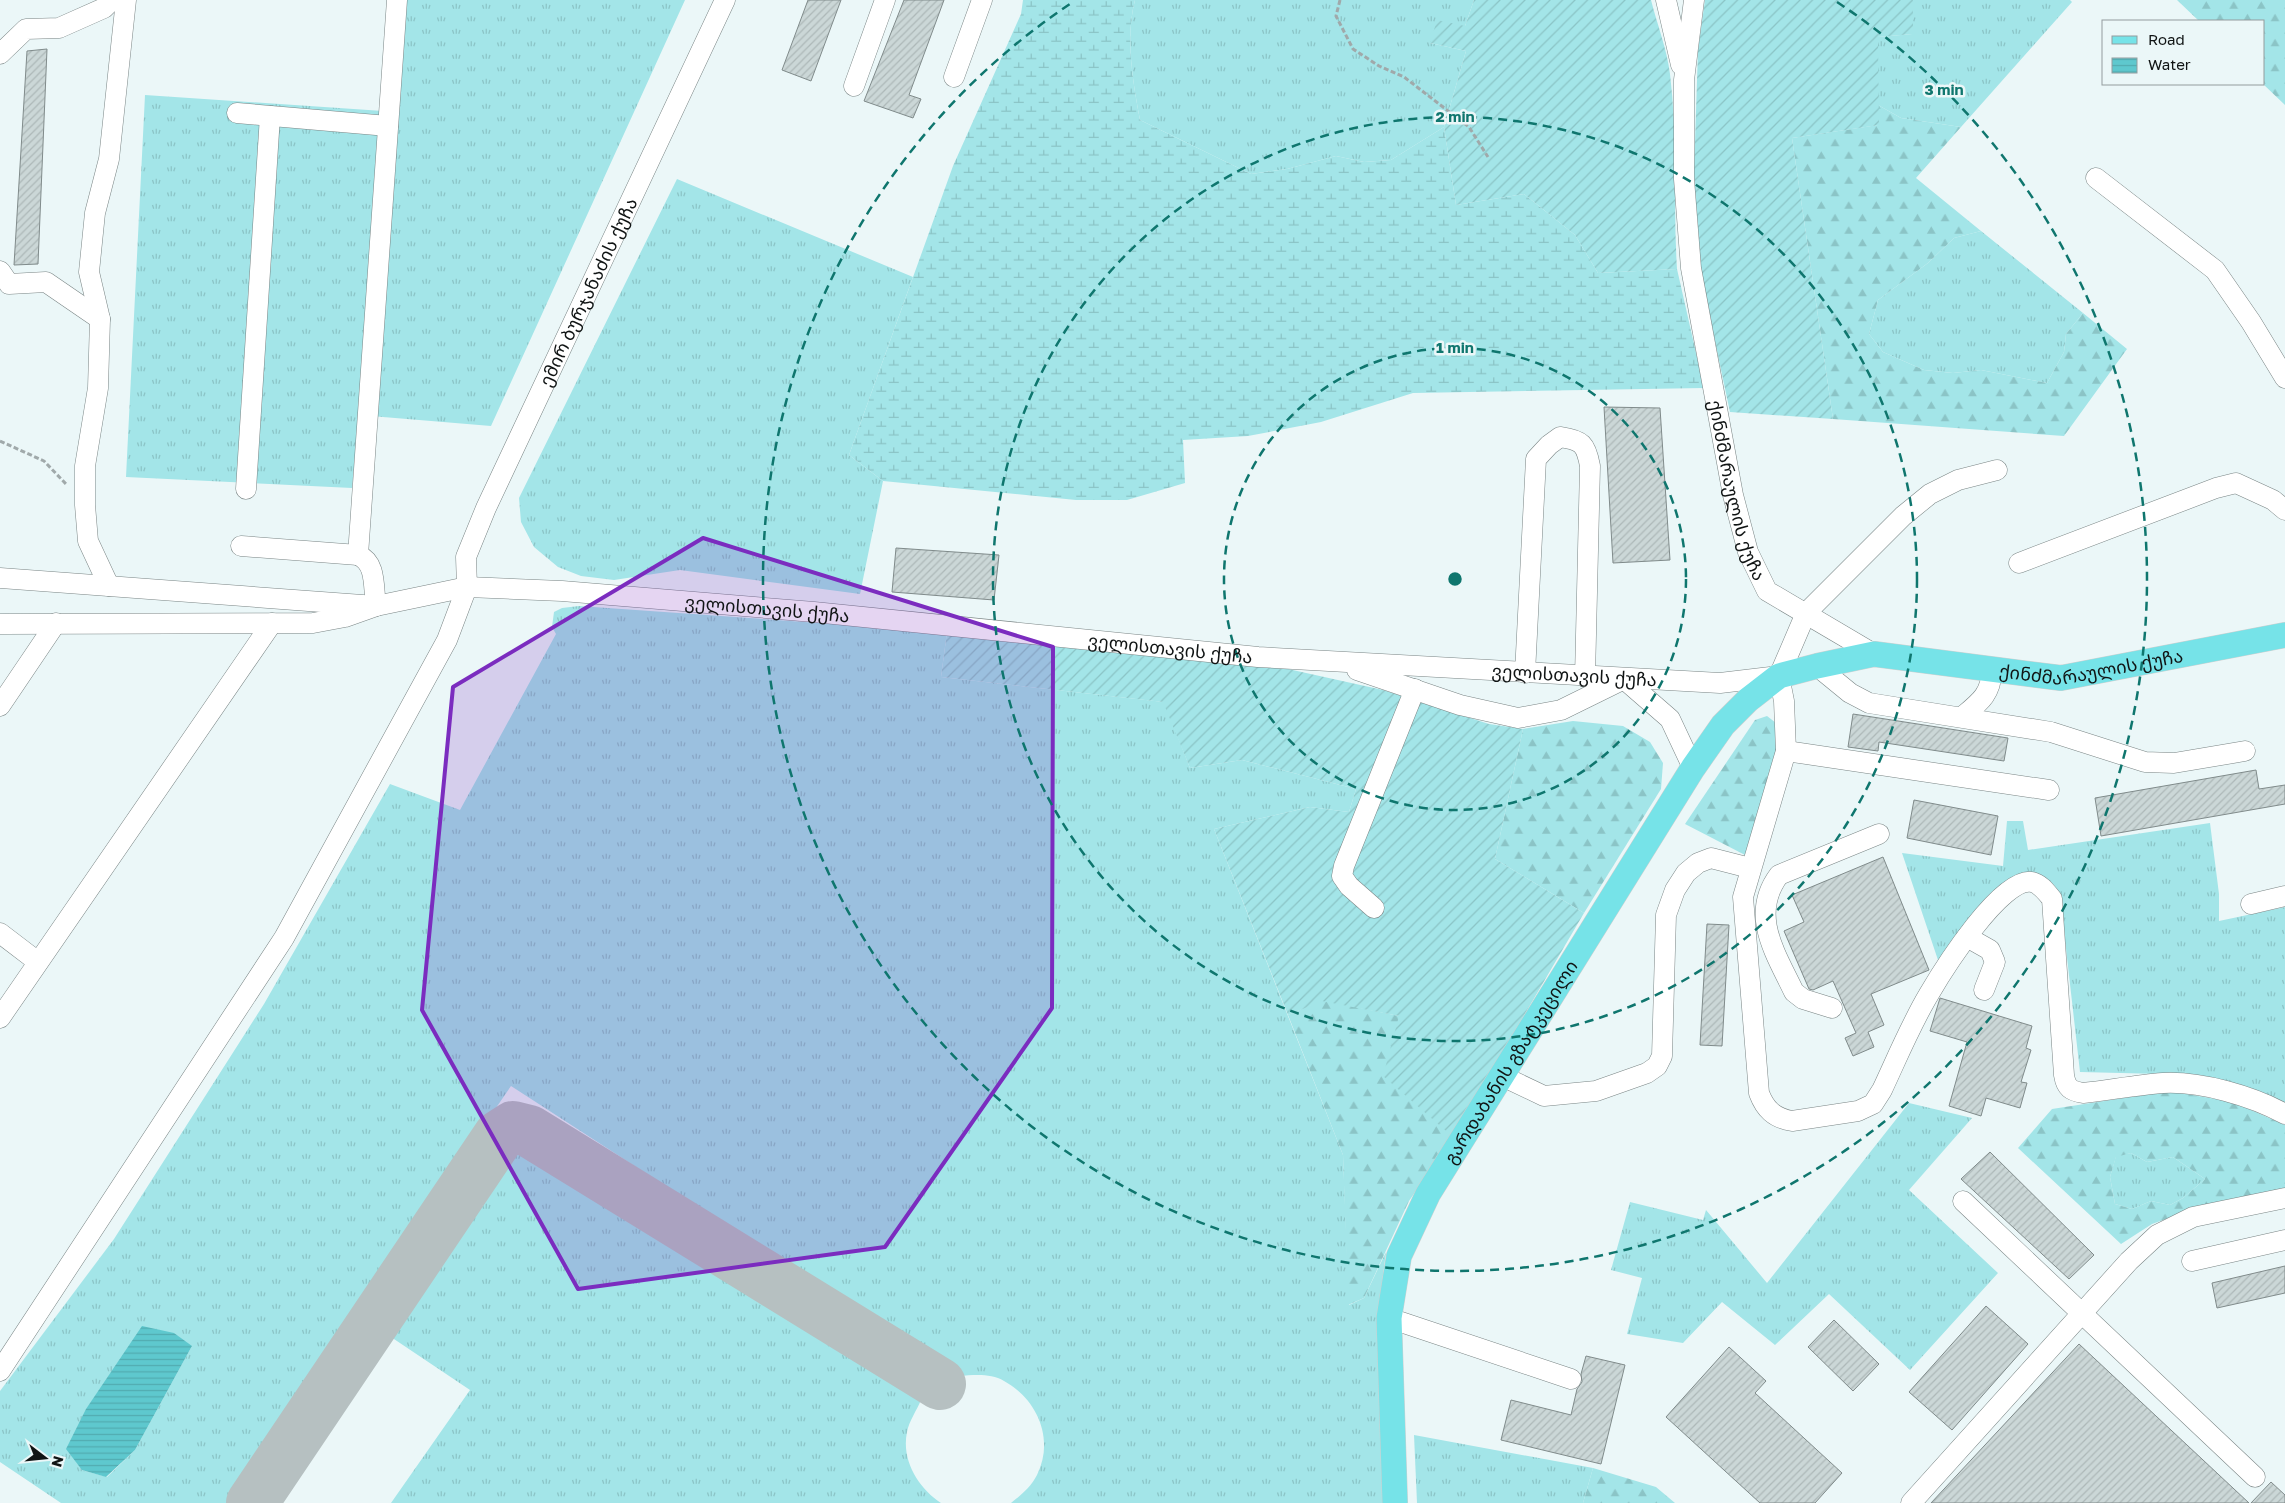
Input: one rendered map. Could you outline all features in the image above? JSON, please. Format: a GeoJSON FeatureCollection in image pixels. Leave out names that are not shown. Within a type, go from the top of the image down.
{"type":"FeatureCollection","features":[{"type":"Feature","properties":{"kind":"main road","name":"ქინძმარაულის ქუჩა"},"geometry":{"type":"LineString","coordinates":[[1874,654],[2061,678],[2285,635]]}},
{"type":"Feature","properties":{"kind":"main road","name":"ველისთავის ქუჩა"},"geometry":{"type":"LineString","coordinates":[[1779,676],[1874,654]]}},
{"type":"Feature","properties":{"kind":"main road","name":"გარდაბანის გზატკეცილი"},"geometry":{"type":"LineString","coordinates":[[1395,1503],[1389,1318],[1399,1256],[1428,1194],[1693,768],[1723,725],[1748,700],[1779,676]]}},
{"type":"Feature","properties":{"kind":"street"},"geometry":{"type":"LineString","coordinates":[[0,54],[26,29],[59,28],[104,8],[112,0]]}},
{"type":"Feature","properties":{"kind":"street"},"geometry":{"type":"LineString","coordinates":[[109,586],[88,541],[85,505],[85,466],[98,388],[100,319],[89,272],[95,213],[109,159],[126,0]]}},
{"type":"Feature","properties":{"kind":"street"},"geometry":{"type":"LineString","coordinates":[[358,555],[397,0]]}},
{"type":"Feature","properties":{"kind":"street","name":"ემირ ბურჯანაძის ქუჩა"},"geometry":{"type":"LineString","coordinates":[[467,587],[466,557],[486,508],[725,0]]}},
{"type":"Feature","properties":{"kind":"street"},"geometry":{"type":"LineString","coordinates":[[854,86],[885,0]]}},
{"type":"Feature","properties":{"kind":"street"},"geometry":{"type":"LineString","coordinates":[[954,77],[982,0]]}},
{"type":"Feature","properties":{"kind":"street"},"geometry":{"type":"LineString","coordinates":[[1666,0],[1684,80]]}},
{"type":"Feature","properties":{"kind":"street","name":"ქინძმარაულის ქუჩა"},"geometry":{"type":"LineString","coordinates":[[1694,0],[1684,80],[1684,179],[1691,268],[1733,495],[1748,552],[1767,590],[1874,654]]}},
{"type":"Feature","properties":{"kind":"street"},"geometry":{"type":"LineString","coordinates":[[237,113],[388,126]]}},
{"type":"Feature","properties":{"kind":"street"},"geometry":{"type":"LineString","coordinates":[[246,489],[270,116]]}},
{"type":"Feature","properties":{"kind":"street"},"geometry":{"type":"LineString","coordinates":[[2096,178],[2215,270],[2251,322],[2285,378]]}},
{"type":"Feature","properties":{"kind":"street"},"geometry":{"type":"LineString","coordinates":[[0,271],[8,284],[46,282],[100,319]]}},
{"type":"Feature","properties":{"kind":"street"},"geometry":{"type":"LineString","coordinates":[[1525,673],[1536,460],[1549,445],[1560,437],[1577,440],[1587,450],[1590,466],[1585,677]]}},
{"type":"Feature","properties":{"kind":"street"},"geometry":{"type":"LineString","coordinates":[[1997,470],[1958,480],[1930,494],[1903,516],[1806,613],[1779,676],[1784,701],[1786,751],[1743,897],[1759,1093],[1764,1105],[1770,1112],[1782,1119],[1792,1121],[1858,1111],[1873,1104],[1882,1090],[1928,994],[1967,937],[2003,893],[2020,884],[2032,882],[2044,888],[2052,900],[2064,1075],[2066,1084],[2072,1091],[2083,1093],[2164,1083],[2180,1084],[2264,1103],[2285,1114]]}},
{"type":"Feature","properties":{"kind":"street"},"geometry":{"type":"LineString","coordinates":[[2019,563],[2216,488],[2236,484],[2273,500],[2285,510]]}},
{"type":"Feature","properties":{"kind":"street"},"geometry":{"type":"LineString","coordinates":[[242,546],[358,555],[368,560],[372,568],[376,606]]}},
{"type":"Feature","properties":{"kind":"street"},"geometry":{"type":"LineString","coordinates":[[0,578],[376,606]]}},
{"type":"Feature","properties":{"kind":"street"},"geometry":{"type":"LineString","coordinates":[[0,1371],[284,938],[447,640],[467,587]]}},
{"type":"Feature","properties":{"kind":"street","name":"ველისთავის ქუჩა"},"geometry":{"type":"LineString","coordinates":[[376,606],[467,587],[562,591],[814,612],[1258,657],[1585,677],[1720,683],[1779,676]]}},
{"type":"Feature","properties":{"kind":"street"},"geometry":{"type":"LineString","coordinates":[[0,624],[313,622],[345,617],[376,606]]}},
{"type":"Feature","properties":{"kind":"street"},"geometry":{"type":"LineString","coordinates":[[0,706],[56,623]]}},
{"type":"Feature","properties":{"kind":"street"},"geometry":{"type":"LineString","coordinates":[[0,1018],[272,623]]}},
{"type":"Feature","properties":{"kind":"street"},"geometry":{"type":"LineString","coordinates":[[1331,661],[1460,704],[1518,718],[1561,710],[1624,679],[1670,719],[1693,768]]}},
{"type":"Feature","properties":{"kind":"street"},"geometry":{"type":"LineString","coordinates":[[1817,666],[1850,693],[1869,703],[1963,716],[2051,732],[2145,762],[2174,762],[2246,751]]}},
{"type":"Feature","properties":{"kind":"street"},"geometry":{"type":"LineString","coordinates":[[1963,716],[1980,702],[1991,685],[1992,670]]}},
{"type":"Feature","properties":{"kind":"street"},"geometry":{"type":"LineString","coordinates":[[1374,908],[1349,886],[1342,876],[1344,866],[1415,689]]}},
{"type":"Feature","properties":{"kind":"street"},"geometry":{"type":"LineString","coordinates":[[1786,751],[2049,790]]}},
{"type":"Feature","properties":{"kind":"street"},"geometry":{"type":"LineString","coordinates":[[1832,1008],[1803,999],[1794,992],[1764,921],[1770,887],[1779,875],[1879,834]]}},
{"type":"Feature","properties":{"kind":"street"},"geometry":{"type":"LineString","coordinates":[[1502,1076],[1526,1090],[1544,1096],[1596,1090],[1647,1073],[1657,1066],[1662,1056],[1666,915],[1676,890],[1686,873],[1698,863],[1711,858],[1750,868]]}},
{"type":"Feature","properties":{"kind":"street"},"geometry":{"type":"LineString","coordinates":[[2250,904],[2285,896]]}},
{"type":"Feature","properties":{"kind":"street"},"geometry":{"type":"LineString","coordinates":[[0,933],[38,962]]}},
{"type":"Feature","properties":{"kind":"street"},"geometry":{"type":"LineString","coordinates":[[1967,937],[1990,950],[1995,962],[1984,990]]}},
{"type":"Feature","properties":{"kind":"street"},"geometry":{"type":"LineString","coordinates":[[1749,964],[1776,953]]}},
{"type":"Feature","properties":{"kind":"street"},"geometry":{"type":"LineString","coordinates":[[1911,1503],[2129,1261],[2157,1235],[2193,1217],[2285,1198]]}},
{"type":"Feature","properties":{"kind":"street"},"geometry":{"type":"LineString","coordinates":[[1963,1201],[2255,1476]]}},
{"type":"Feature","properties":{"kind":"street"},"geometry":{"type":"LineString","coordinates":[[2192,1260],[2285,1240]]}},
{"type":"Feature","properties":{"kind":"street"},"geometry":{"type":"LineString","coordinates":[[1389,1318],[1570,1379]]}},
{"type":"Feature","properties":{"kind":"path"},"geometry":{"type":"LineString","coordinates":[[1340,0],[1336,16],[1353,49],[1379,66],[1404,77],[1469,127],[1488,157]]}},
{"type":"Feature","properties":{"kind":"path"},"geometry":{"type":"LineString","coordinates":[[0,441],[44,460],[85,505]]}},
{"type":"Feature","properties":{"kind":"highlighted area"},"geometry":{"type":"Polygon","coordinates":[[[703,538],[1053,647],[1052,1008],[885,1247],[578,1289],[422,1010],[453,687],[703,538]]]}},
{"type":"Feature","properties":{"kind":"green space"},"geometry":{"type":"Polygon","coordinates":[[[392,0],[685,0],[491,426],[359,415],[352,488],[126,477],[145,95],[383,111],[392,0]]]}},
{"type":"Feature","properties":{"kind":"green space"},"geometry":{"type":"Polygon","coordinates":[[[1023,0],[1135,0],[1130,45],[1140,120],[1251,174],[1287,169],[1336,156],[1364,162],[1391,160],[1444,127],[1456,205],[1524,194],[1575,235],[1598,273],[1677,269],[1704,388],[1413,393],[1321,422],[1248,436],[1183,440],[1185,483],[1127,500],[1076,500],[883,481],[849,455],[953,166],[1021,14],[1023,0]]]}},
{"type":"Feature","properties":{"kind":"green space"},"geometry":{"type":"Polygon","coordinates":[[[1135,0],[1474,0],[1465,26],[1430,43],[1466,51],[1444,127],[1391,160],[1364,162],[1336,156],[1287,169],[1251,174],[1140,120],[1130,45],[1135,0]]]}},
{"type":"Feature","properties":{"kind":"green space"},"geometry":{"type":"Polygon","coordinates":[[[1474,0],[1651,0],[1667,55],[1670,74],[1675,147],[1677,269],[1598,273],[1575,235],[1524,194],[1456,205],[1444,127],[1466,51],[1430,43],[1437,20],[1465,26],[1474,0]]]}},
{"type":"Feature","properties":{"kind":"green space"},"geometry":{"type":"Polygon","coordinates":[[[1705,0],[1913,0],[1913,34],[1878,37],[1879,125],[1792,138],[1833,419],[1730,412],[1700,271],[1694,173],[1698,50],[1705,0]]]}},
{"type":"Feature","properties":{"kind":"green space"},"geometry":{"type":"Polygon","coordinates":[[[1913,0],[2070,0],[2072,2],[1961,127],[1901,118],[1878,105],[1878,37],[1912,34],[1913,0]]]}},
{"type":"Feature","properties":{"kind":"green space"},"geometry":{"type":"Polygon","coordinates":[[[2177,0],[2285,0],[2285,105],[2264,85],[2265,20],[2198,20],[2177,0]]]}},
{"type":"Feature","properties":{"kind":"green space"},"geometry":{"type":"Polygon","coordinates":[[[1878,105],[1901,118],[1961,127],[1916,178],[1981,231],[1954,238],[1928,263],[1878,300],[1869,334],[1883,352],[1924,370],[1953,373],[1981,370],[2047,383],[2064,352],[2066,334],[2083,313],[2127,349],[2064,436],[1833,419],[1792,138],[1878,125],[1878,105]]]}},
{"type":"Feature","properties":{"kind":"green space"},"geometry":{"type":"Polygon","coordinates":[[[677,179],[913,277],[849,455],[883,481],[860,594],[680,570],[614,580],[581,576],[558,567],[534,547],[521,522],[519,498],[677,179]]]}},
{"type":"Feature","properties":{"kind":"green space"},"geometry":{"type":"Polygon","coordinates":[[[1981,231],[2083,313],[2066,334],[2064,352],[2047,383],[1981,370],[1953,373],[1924,370],[1883,352],[1869,334],[1878,300],[1928,263],[1954,238],[1981,231]]]}},
{"type":"Feature","properties":{"kind":"green space"},"geometry":{"type":"Polygon","coordinates":[[[579,606],[947,632],[941,677],[1164,702],[1190,768],[1242,760],[1356,789],[1349,812],[1310,807],[1214,829],[1343,1155],[1349,1305],[1364,1298],[1386,1252],[1377,1324],[1384,1503],[1011,1503],[1035,1479],[1042,1461],[1044,1448],[1040,1421],[1026,1398],[1016,1389],[999,1378],[982,1375],[959,1376],[511,1086],[265,1444],[229,1503],[61,1503],[0,1462],[0,1391],[114,1239],[264,1004],[390,784],[460,810],[556,634],[552,627],[554,612],[562,608],[579,606]],[[192,1346],[82,1470],[107,1477],[135,1450],[192,1346]]]}},
{"type":"Feature","properties":{"kind":"green space"},"geometry":{"type":"Polygon","coordinates":[[[947,632],[1270,665],[1383,690],[1489,724],[1523,729],[1495,859],[1584,913],[1453,1137],[1383,1076],[1399,1016],[1322,1001],[1288,1015],[1214,829],[1310,807],[1349,812],[1356,789],[1242,760],[1190,768],[1163,702],[941,677],[947,632]]]}},
{"type":"Feature","properties":{"kind":"green space"},"geometry":{"type":"Polygon","coordinates":[[[1767,716],[1776,723],[1779,752],[1745,855],[1685,824],[1755,720],[1767,716]]]}},
{"type":"Feature","properties":{"kind":"green space"},"geometry":{"type":"Polygon","coordinates":[[[1573,721],[1623,726],[1650,742],[1663,763],[1661,789],[1584,913],[1495,859],[1523,729],[1573,721]]]}},
{"type":"Feature","properties":{"kind":"green space"},"geometry":{"type":"Polygon","coordinates":[[[2007,821],[2023,821],[2028,850],[2210,823],[2219,894],[2219,921],[2285,907],[2285,1104],[2201,1075],[2080,1072],[2060,896],[2055,886],[2044,878],[2028,874],[1939,963],[1902,853],[2003,866],[2007,821]]]}},
{"type":"Feature","properties":{"kind":"green space"},"geometry":{"type":"Polygon","coordinates":[[[1322,1000],[1399,1016],[1453,1137],[1409,1201],[1364,1298],[1348,1305],[1343,1155],[1288,1015],[1322,1000]]]}},
{"type":"Feature","properties":{"kind":"green space"},"geometry":{"type":"Polygon","coordinates":[[[2169,1091],[2233,1102],[2285,1125],[2285,1189],[2205,1205],[2152,1224],[2121,1244],[2018,1148],[2052,1109],[2169,1091]],[[2131,1153],[2116,1157],[2110,1177],[2115,1204],[2132,1209],[2151,1201],[2170,1205],[2183,1198],[2205,1179],[2173,1157],[2147,1162],[2131,1153]]]}},
{"type":"Feature","properties":{"kind":"green space"},"geometry":{"type":"Polygon","coordinates":[[[1909,1103],[1972,1118],[1909,1190],[1998,1273],[1910,1370],[1829,1294],[1775,1345],[1722,1302],[1683,1343],[1627,1334],[1642,1278],[1611,1270],[1630,1202],[1703,1220],[1706,1210],[1767,1283],[1909,1103]]]}},
{"type":"Feature","properties":{"kind":"green space"},"geometry":{"type":"Polygon","coordinates":[[[516,1149],[533,1149],[921,1400],[908,1428],[907,1453],[909,1463],[919,1482],[941,1503],[391,1503],[470,1390],[385,1333],[506,1157],[516,1149]]]}},
{"type":"Feature","properties":{"kind":"green space"},"geometry":{"type":"Polygon","coordinates":[[[2131,1153],[2147,1162],[2173,1157],[2205,1179],[2183,1198],[2170,1205],[2151,1201],[2132,1209],[2115,1204],[2110,1177],[2116,1156],[2131,1153]]]}},
{"type":"Feature","properties":{"kind":"green space"},"geometry":{"type":"Polygon","coordinates":[[[1414,1435],[1593,1468],[1583,1503],[1417,1503],[1414,1435]]]}},
{"type":"Feature","properties":{"kind":"green space"},"geometry":{"type":"Polygon","coordinates":[[[1593,1468],[1656,1487],[1675,1503],[1583,1503],[1593,1468]]]}},
{"type":"Feature","properties":{"kind":"water"},"geometry":{"type":"Polygon","coordinates":[[[142,1326],[174,1333],[192,1346],[135,1450],[106,1477],[82,1470],[66,1449],[86,1409],[142,1326]]]}},
{"type":"Feature","properties":{"kind":"building"},"geometry":{"type":"Polygon","coordinates":[[[808,0],[841,0],[811,81],[782,70],[808,0]]]}},
{"type":"Feature","properties":{"kind":"building"},"geometry":{"type":"Polygon","coordinates":[[[904,0],[944,0],[909,95],[921,99],[913,118],[864,101],[904,0]]]}},
{"type":"Feature","properties":{"kind":"building"},"geometry":{"type":"Polygon","coordinates":[[[47,49],[38,264],[14,265],[27,51],[47,49]]]}},
{"type":"Feature","properties":{"kind":"building"},"geometry":{"type":"Polygon","coordinates":[[[1604,407],[1660,408],[1670,560],[1613,563],[1604,407]]]}},
{"type":"Feature","properties":{"kind":"building"},"geometry":{"type":"Polygon","coordinates":[[[896,548],[999,555],[994,600],[892,592],[896,548]]]}},
{"type":"Feature","properties":{"kind":"building"},"geometry":{"type":"Polygon","coordinates":[[[1853,714],[2008,738],[2004,761],[1879,742],[1878,751],[1848,747],[1853,714]]]}},
{"type":"Feature","properties":{"kind":"building"},"geometry":{"type":"Polygon","coordinates":[[[2256,770],[2259,789],[2285,785],[2285,804],[2101,836],[2095,798],[2256,770]]]}},
{"type":"Feature","properties":{"kind":"building"},"geometry":{"type":"Polygon","coordinates":[[[1914,800],[1998,816],[1991,855],[1907,838],[1914,800]]]}},
{"type":"Feature","properties":{"kind":"building"},"geometry":{"type":"Polygon","coordinates":[[[1883,857],[1929,970],[1871,994],[1884,1025],[1868,1032],[1874,1047],[1853,1056],[1845,1038],[1856,1033],[1833,981],[1813,990],[1809,989],[1784,931],[1804,922],[1792,895],[1883,857]]]}},
{"type":"Feature","properties":{"kind":"building"},"geometry":{"type":"Polygon","coordinates":[[[1707,924],[1729,925],[1722,1046],[1700,1045],[1707,924]]]}},
{"type":"Feature","properties":{"kind":"building"},"geometry":{"type":"Polygon","coordinates":[[[1940,998],[2032,1026],[2026,1048],[2031,1050],[2021,1082],[2027,1083],[2020,1108],[1986,1098],[1981,1116],[1949,1106],[1967,1042],[1930,1031],[1940,998]]]}},
{"type":"Feature","properties":{"kind":"building"},"geometry":{"type":"Polygon","coordinates":[[[1990,1152],[2094,1255],[2069,1279],[1961,1179],[1990,1152]]]}},
{"type":"Feature","properties":{"kind":"building"},"geometry":{"type":"Polygon","coordinates":[[[2285,1266],[2285,1293],[2217,1308],[2212,1283],[2285,1266]]]}},
{"type":"Feature","properties":{"kind":"building"},"geometry":{"type":"Polygon","coordinates":[[[1986,1306],[2028,1344],[1952,1430],[1909,1392],[1986,1306]]]}},
{"type":"Feature","properties":{"kind":"building"},"geometry":{"type":"Polygon","coordinates":[[[1834,1320],[1879,1364],[1853,1391],[1808,1347],[1834,1320]]]}},
{"type":"Feature","properties":{"kind":"building"},"geometry":{"type":"Polygon","coordinates":[[[2079,1344],[2249,1503],[1931,1503],[2079,1344]]]}},
{"type":"Feature","properties":{"kind":"building"},"geometry":{"type":"Polygon","coordinates":[[[1729,1347],[1766,1381],[1755,1393],[1842,1473],[1815,1503],[1760,1503],[1666,1417],[1729,1347]]]}},
{"type":"Feature","properties":{"kind":"building"},"geometry":{"type":"Polygon","coordinates":[[[1586,1356],[1625,1365],[1601,1464],[1501,1440],[1511,1400],[1571,1415],[1577,1389],[1582,1382],[1581,1374],[1586,1356]]]}},
{"type":"Feature","properties":{"kind":"building"},"geometry":{"type":"Polygon","coordinates":[[[2271,1482],[2285,1495],[2285,1503],[2251,1503],[2271,1482]]]}},
{"type":"Feature","properties":{"kind":"taxiway"},"geometry":{"type":"LineString","coordinates":[[252,1503],[499,1136],[513,1127],[529,1131],[940,1384]]}}]}
